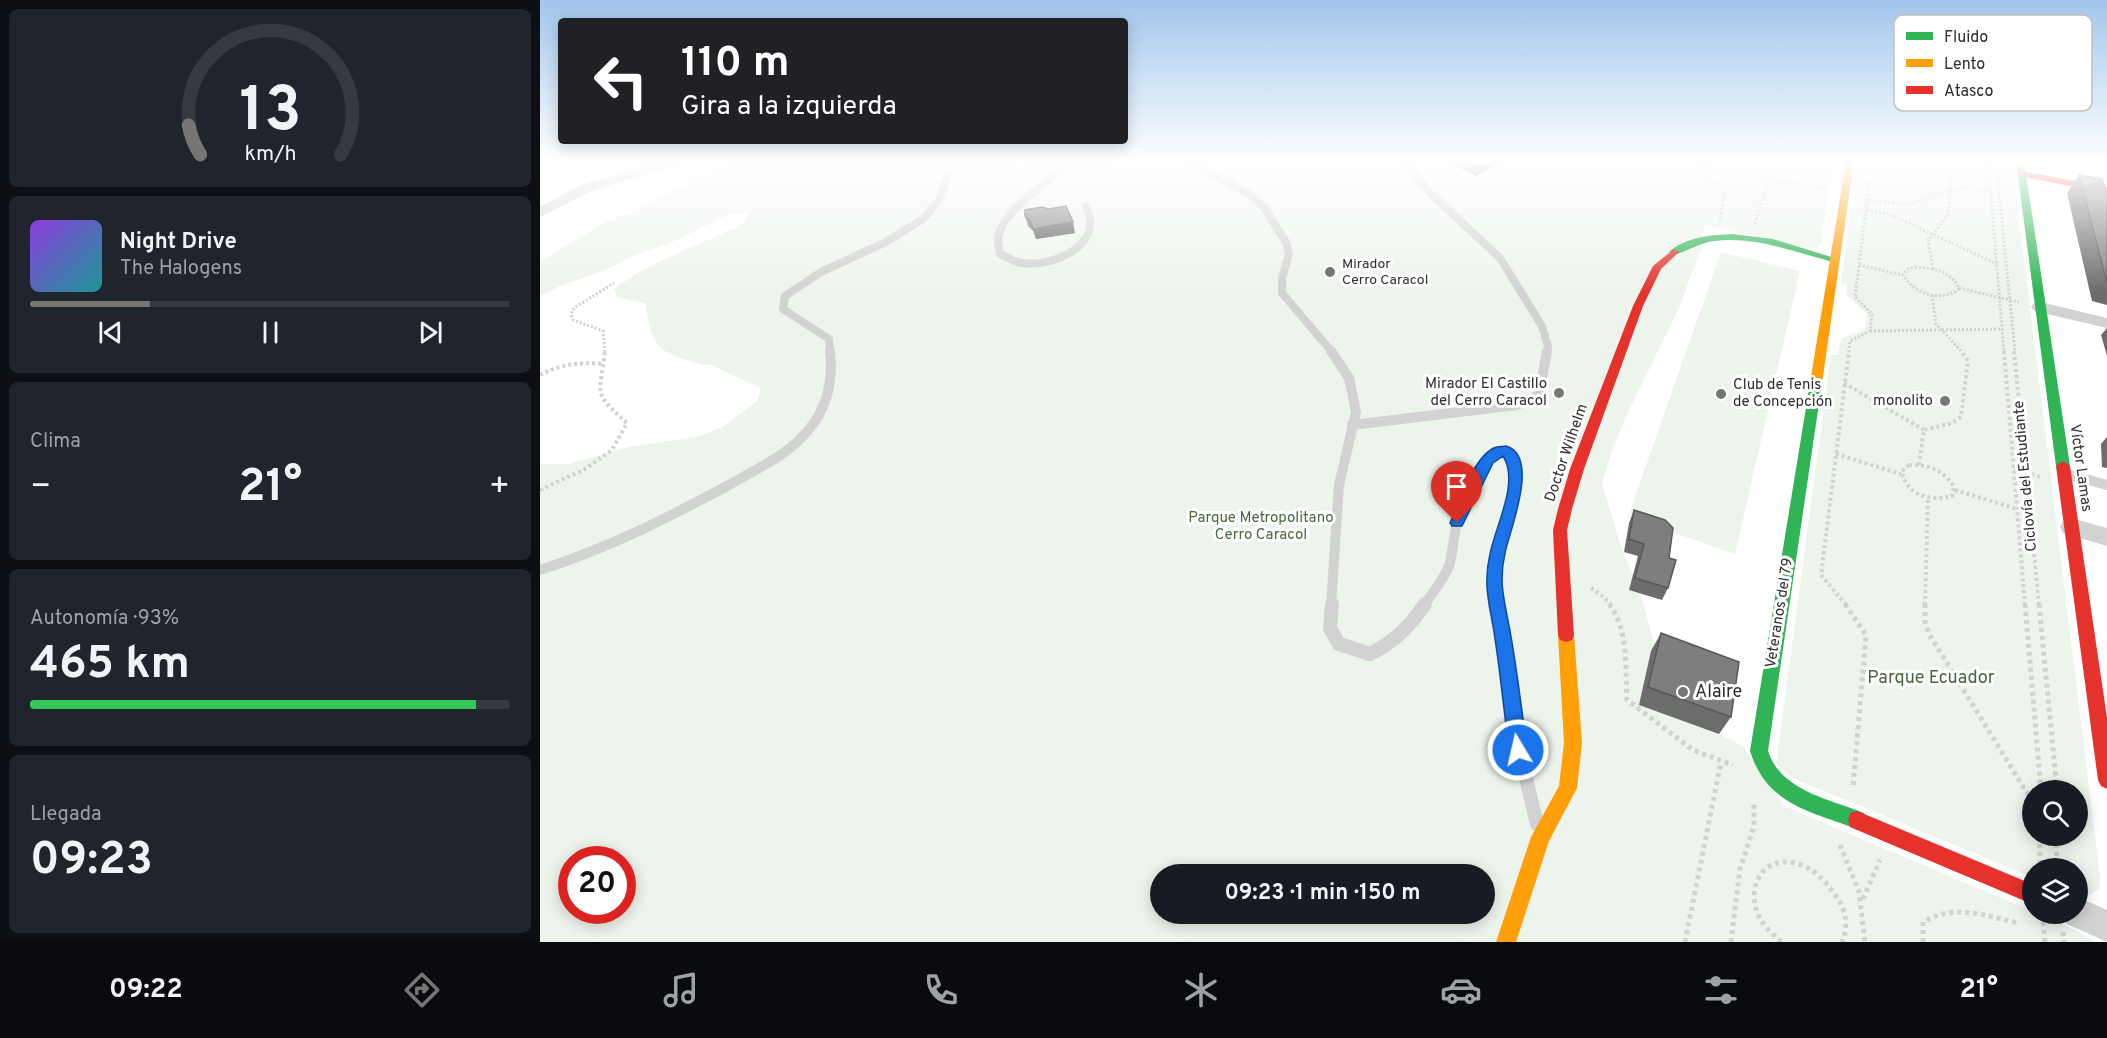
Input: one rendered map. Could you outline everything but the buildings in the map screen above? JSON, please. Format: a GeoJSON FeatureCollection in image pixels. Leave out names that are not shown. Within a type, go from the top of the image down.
{"type":"FeatureCollection","features":[{"type":"Feature","properties":{"kind":"street"},"geometry":{"type":"LineString","coordinates":[[540,213],[554,205]]}},
{"type":"Feature","properties":{"kind":"street","name":"Veteranos del 79"},"geometry":{"type":"LineString","coordinates":[[1843,205],[1759,751],[1761,763],[1767,775],[1784,789],[2022,890]]}},
{"type":"Feature","properties":{"kind":"street","name":"Víctor Lamas"},"geometry":{"type":"LineString","coordinates":[[2026,205],[2107,780]]}},
{"type":"Feature","properties":{"kind":"street","name":"Doctor Wilhelm"},"geometry":{"type":"LineString","coordinates":[[1506,942],[1541,837],[1568,788],[1572,770],[1574,743],[1560,530],[1566,503],[1587,439],[1635,315],[1658,267],[1666,258],[1682,247],[1717,236],[1749,239],[1833,259]]}},
{"type":"Feature","properties":{"kind":"street"},"geometry":{"type":"LineString","coordinates":[[2040,307],[2107,323]]}},
{"type":"Feature","properties":{"kind":"street"},"geometry":{"type":"LineString","coordinates":[[2072,527],[2107,537]]}},
{"type":"Feature","properties":{"kind":"street"},"geometry":{"type":"LineString","coordinates":[[2088,917],[2107,926]]}},
{"type":"Feature","properties":{"kind":"lane"},"geometry":{"type":"LineString","coordinates":[[540,570],[565,563],[642,530],[783,454],[803,439],[823,412],[833,366],[829,339],[783,309],[785,296],[812,275],[916,223],[935,205]]}},
{"type":"Feature","properties":{"kind":"lane"},"geometry":{"type":"LineString","coordinates":[[1022,205],[1005,219],[998,232],[997,247],[1000,254],[1022,263],[1037,262],[1067,254],[1082,246],[1087,237],[1090,214],[1086,206]]}},
{"type":"Feature","properties":{"kind":"lane"},"geometry":{"type":"LineString","coordinates":[[1262,205],[1286,242],[1289,254],[1282,278],[1282,293],[1324,340],[1349,378],[1356,412],[1339,485],[1330,628],[1339,644],[1370,654],[1391,644],[1415,620],[1440,583],[1449,565],[1457,523],[1472,487],[1488,459],[1498,451],[1506,451],[1512,458],[1515,476],[1512,507],[1497,554],[1494,594],[1502,630],[1515,733],[1525,785],[1541,837]]}},
{"type":"Feature","properties":{"kind":"lane"},"geometry":{"type":"LineString","coordinates":[[1352,425],[1517,405],[1539,395],[1548,347],[1542,326],[1500,258],[1443,205]]}},
{"type":"Feature","properties":{"kind":"lane"},"geometry":{"type":"LineString","coordinates":[[2065,473],[2107,485]]}},
{"type":"Feature","properties":{"kind":"path"},"geometry":{"type":"LineString","coordinates":[[1717,236],[1725,205]]}},
{"type":"Feature","properties":{"kind":"path"},"geometry":{"type":"LineString","coordinates":[[1749,239],[1759,205]]}},
{"type":"Feature","properties":{"kind":"path"},"geometry":{"type":"LineString","coordinates":[[1868,205],[1855,297],[1872,314],[1870,331]]}},
{"type":"Feature","properties":{"kind":"path"},"geometry":{"type":"LineString","coordinates":[[1933,269],[1927,248],[1931,234],[1948,216],[1949,205]]}},
{"type":"Feature","properties":{"kind":"path"},"geometry":{"type":"LineString","coordinates":[[1991,205],[2040,780]]}},
{"type":"Feature","properties":{"kind":"path","name":"Ciclovía del Estudiante"},"geometry":{"type":"LineString","coordinates":[[2000,205],[2056,780]]}},
{"type":"Feature","properties":{"kind":"path"},"geometry":{"type":"LineString","coordinates":[[1867,210],[1889,214],[1997,264]]}},
{"type":"Feature","properties":{"kind":"path"},"geometry":{"type":"LineString","coordinates":[[1858,265],[1902,275],[1908,284],[1932,295],[1954,295],[1959,288]]}},
{"type":"Feature","properties":{"kind":"path"},"geometry":{"type":"LineString","coordinates":[[1902,275],[1904,271],[1915,267],[1933,269],[1955,280],[1959,288]]}},
{"type":"Feature","properties":{"kind":"path"},"geometry":{"type":"LineString","coordinates":[[540,490],[585,469],[612,450],[621,438],[627,423],[604,404],[600,396],[607,348],[603,331],[573,320],[571,314],[574,308],[614,283]]}},
{"type":"Feature","properties":{"kind":"path"},"geometry":{"type":"LineString","coordinates":[[1959,288],[2040,307]]}},
{"type":"Feature","properties":{"kind":"path"},"geometry":{"type":"LineString","coordinates":[[1818,370],[1924,430],[1952,423],[1960,417],[1968,361],[1960,349],[1941,330],[1933,315],[1932,295]]}},
{"type":"Feature","properties":{"kind":"path"},"geometry":{"type":"LineString","coordinates":[[1852,796],[1866,634],[1821,575],[1850,341],[1870,331],[2002,329]]}},
{"type":"Feature","properties":{"kind":"path"},"geometry":{"type":"LineString","coordinates":[[540,375],[552,369],[577,363],[604,364]]}},
{"type":"Feature","properties":{"kind":"path"},"geometry":{"type":"LineString","coordinates":[[1919,465],[1924,430]]}},
{"type":"Feature","properties":{"kind":"path"},"geometry":{"type":"LineString","coordinates":[[1806,447],[1901,474],[1908,487],[1928,498],[1947,499],[1955,490],[1952,481],[1930,467],[1919,465],[1904,468],[1901,474]]}},
{"type":"Feature","properties":{"kind":"path"},"geometry":{"type":"LineString","coordinates":[[1955,490],[2018,509]]}},
{"type":"Feature","properties":{"kind":"path"},"geometry":{"type":"LineString","coordinates":[[1928,498],[1925,621],[1929,634],[2022,785]]}},
{"type":"Feature","properties":{"kind":"path"},"geometry":{"type":"LineString","coordinates":[[1562,576],[1603,594],[1617,618],[1626,655],[1627,700],[1693,750],[1737,766]]}},
{"type":"Feature","properties":{"kind":"path"},"geometry":{"type":"LineString","coordinates":[[1685,942],[1721,762]]}},
{"type":"Feature","properties":{"kind":"path"},"geometry":{"type":"LineString","coordinates":[[1731,942],[1740,869],[1754,826],[1754,798]]}},
{"type":"Feature","properties":{"kind":"path"},"geometry":{"type":"LineString","coordinates":[[1863,900],[1875,867],[1896,837]]}},
{"type":"Feature","properties":{"kind":"path"},"geometry":{"type":"LineString","coordinates":[[1837,839],[1852,866],[1863,900],[1864,942]]}},
{"type":"Feature","properties":{"kind":"path"},"geometry":{"type":"LineString","coordinates":[[1781,942],[1763,923],[1755,908],[1753,894],[1754,881],[1760,871],[1769,865],[1781,862],[1794,863],[1808,869],[1822,878],[1834,891],[1842,906],[1846,921],[1846,935],[1842,942]]}},
{"type":"Feature","properties":{"kind":"path"},"geometry":{"type":"LineString","coordinates":[[1923,942],[1923,922],[1932,915],[1971,910],[2022,924]]}},
{"type":"Feature","properties":{"kind":"path"},"geometry":{"type":"LineString","coordinates":[[2044,924],[2045,942]]}},
{"type":"Feature","properties":{"kind":"path"},"geometry":{"type":"LineString","coordinates":[[2034,925],[2044,927]]}},
{"type":"Feature","properties":{"kind":"green space","name":"Parque Metropolitano Cerro Caracol"},"geometry":{"type":"Polygon","coordinates":[[[647,205],[1827,205],[1821,243],[1817,248],[1802,247],[1705,225],[1701,248],[1679,308],[1612,450],[1602,483],[1620,544],[1639,590],[1671,701],[1706,727],[1743,746],[1784,806],[2022,907],[2022,924],[2062,924],[2094,942],[540,942],[540,464],[568,464],[629,447],[701,436],[723,427],[757,401],[761,388],[711,365],[683,359],[664,350],[658,345],[651,331],[645,303],[617,297],[614,289],[660,261],[743,224],[748,213],[728,215],[670,243],[636,254],[608,269],[560,286],[540,296],[540,262],[608,220],[647,205]]]}},
{"type":"Feature","properties":{"kind":"green space","name":"Parque Ecuador"},"geometry":{"type":"Polygon","coordinates":[[[1852,205],[2017,205],[2100,876],[2099,889],[2088,896],[2088,858],[2022,858],[2022,873],[1790,777],[1776,764],[1831,355],[1838,355],[1841,339],[1865,329],[1867,314],[1846,294],[1847,285],[1841,282],[1852,205]]]}},
{"type":"Feature","properties":{"kind":"green space","name":"Club de Tenis de Concepción"},"geometry":{"type":"Polygon","coordinates":[[[1721,252],[1800,271],[1735,554],[1628,517],[1721,252]]]}},
{"type":"Feature","properties":{"kind":"traffic: fast"},"geometry":{"type":"LineString","coordinates":[[2026,205],[2063,466]]}},
{"type":"Feature","properties":{"kind":"traffic: fast"},"geometry":{"type":"LineString","coordinates":[[1674,252],[1693,243],[1713,238],[1733,237],[1773,242],[1833,259]]}},
{"type":"Feature","properties":{"kind":"traffic: fast"},"geometry":{"type":"LineString","coordinates":[[1816,383],[1759,751],[1764,766],[1772,778],[1784,788],[1812,803],[1857,820]]}},
{"type":"Feature","properties":{"kind":"traffic: slow"},"geometry":{"type":"LineString","coordinates":[[1816,383],[1843,205]]}},
{"type":"Feature","properties":{"kind":"traffic: slow"},"geometry":{"type":"LineString","coordinates":[[1506,942],[1541,837],[1568,788],[1573,743],[1566,635]]}},
{"type":"Feature","properties":{"kind":"traffic: jam"},"geometry":{"type":"LineString","coordinates":[[1566,635],[1560,530],[1565,509],[1577,469],[1638,306],[1657,268],[1674,252]]}},
{"type":"Feature","properties":{"kind":"traffic: jam"},"geometry":{"type":"LineString","coordinates":[[2063,466],[2107,780]]}},
{"type":"Feature","properties":{"kind":"traffic: jam"},"geometry":{"type":"LineString","coordinates":[[1857,820],[2022,890]]}},
{"type":"Feature","properties":{"kind":"place","name":"Mirador Cerro Caracol"},"geometry":{"type":"Point","coordinates":[1330,272]}},
{"type":"Feature","properties":{"kind":"place","name":"Mirador El Castillo del Cerro Caracol"},"geometry":{"type":"Point","coordinates":[1559,393]}},
{"type":"Feature","properties":{"kind":"place","name":"Club de Tenis de Concepción"},"geometry":{"type":"Point","coordinates":[1721,394]}},
{"type":"Feature","properties":{"kind":"place","name":"monolito"},"geometry":{"type":"Point","coordinates":[1945,401]}},
{"type":"Feature","properties":{"kind":"place","name":"Alaire"},"geometry":{"type":"Point","coordinates":[1683,692]}},
{"type":"Feature","properties":{"kind":"route"},"geometry":{"type":"LineString","coordinates":[[1457,523],[1472,487],[1488,459],[1498,451],[1506,451],[1512,458],[1515,476],[1512,507],[1497,554],[1494,594],[1502,630],[1518,750]]}}]}
